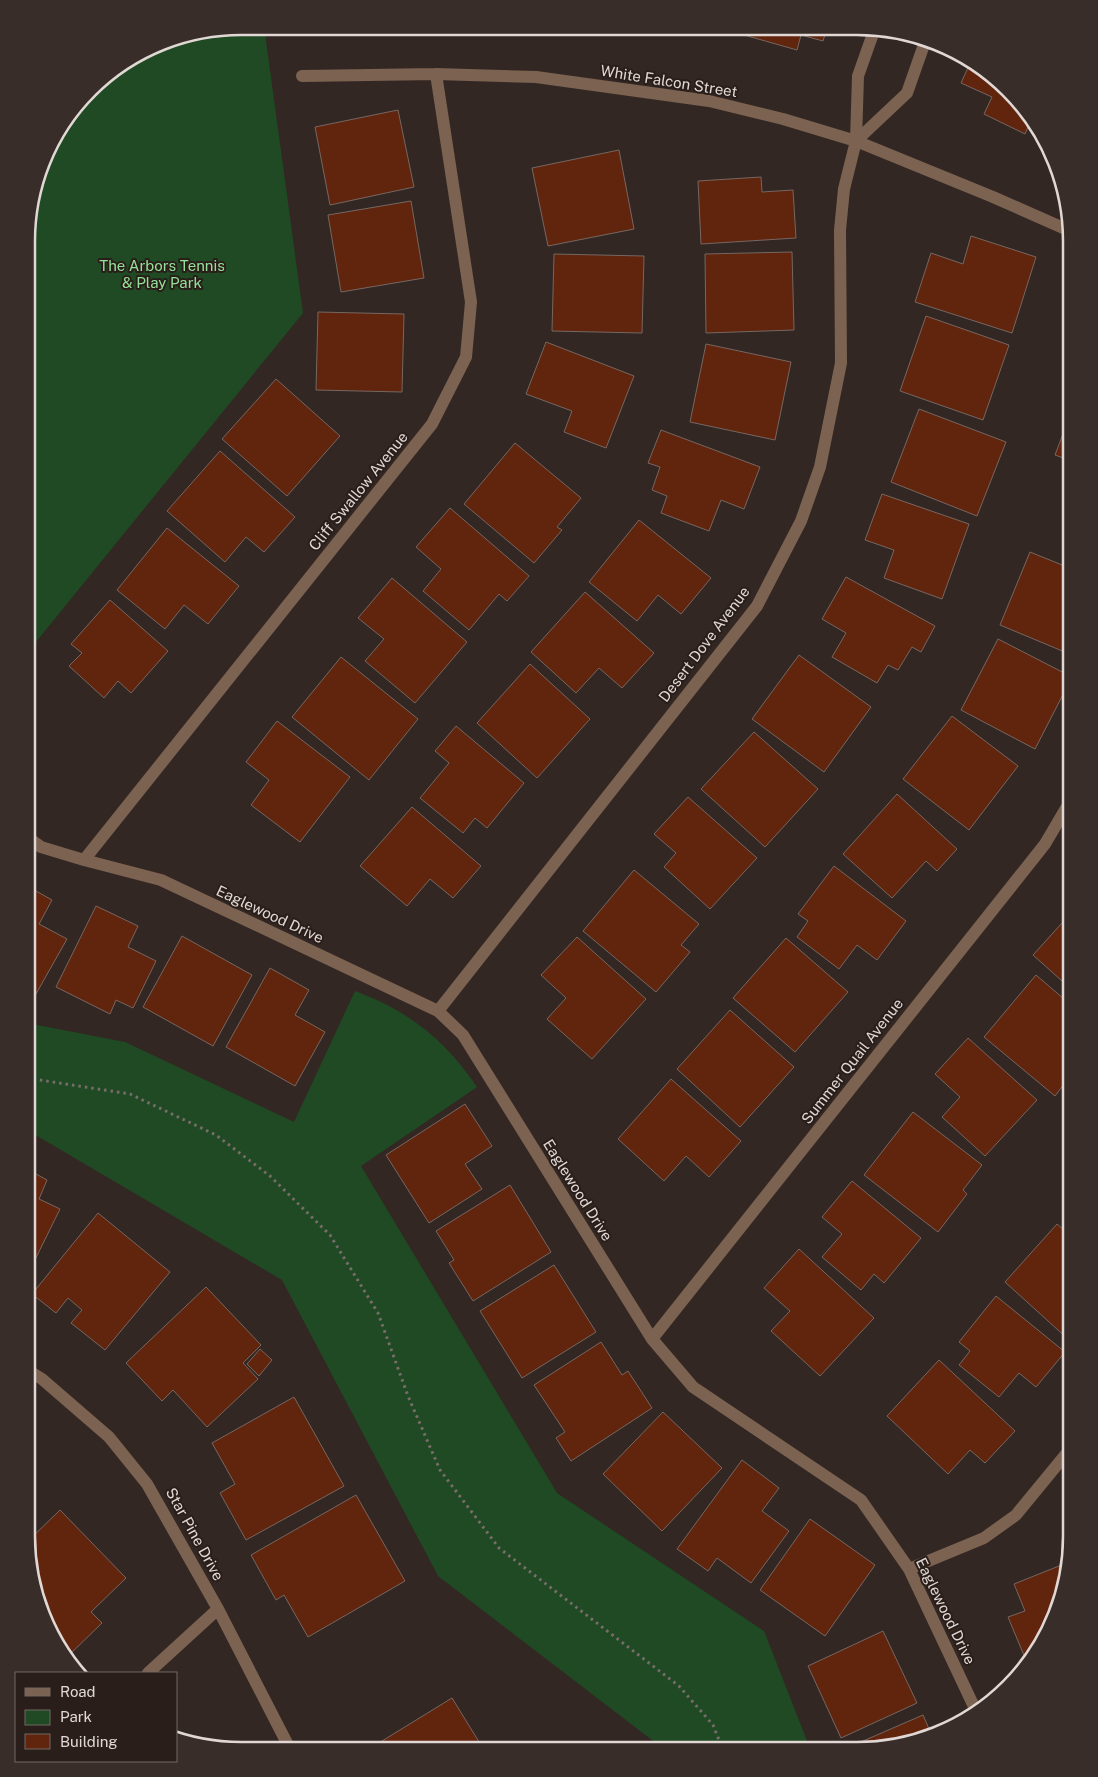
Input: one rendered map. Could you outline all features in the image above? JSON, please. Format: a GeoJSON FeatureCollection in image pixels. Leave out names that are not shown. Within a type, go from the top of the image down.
{"type":"FeatureCollection","features":[{"type":"Feature","properties":{"kind":"street","name":"Desert Dove Avenue"},"geometry":{"type":"LineString","coordinates":[[438,1011],[757,606],[801,521],[820,467],[841,363],[840,230],[844,189],[856,141],[858,76],[872,35]]}},
{"type":"Feature","properties":{"kind":"street"},"geometry":{"type":"LineString","coordinates":[[856,141],[907,93],[923,46]]}},
{"type":"Feature","properties":{"kind":"street","name":"White Falcon Street"},"geometry":{"type":"LineString","coordinates":[[302,76],[436,74],[536,77],[709,101],[783,119],[856,141],[1063,228]]}},
{"type":"Feature","properties":{"kind":"street","name":"Cliff Swallow Avenue"},"geometry":{"type":"LineString","coordinates":[[84,860],[432,424],[466,357],[471,302],[436,74]]}},
{"type":"Feature","properties":{"kind":"street","name":"Summer Quail Avenue"},"geometry":{"type":"LineString","coordinates":[[652,1339],[1045,844],[1063,813]]}},
{"type":"Feature","properties":{"kind":"street","name":"Eaglewood Drive"},"geometry":{"type":"LineString","coordinates":[[35,843],[41,847],[84,860],[161,880],[438,1011],[463,1035],[652,1339],[693,1388],[861,1500],[909,1569],[974,1706]]}},
{"type":"Feature","properties":{"kind":"street","name":"Star Pine Drive"},"geometry":{"type":"LineString","coordinates":[[35,1375],[109,1437],[147,1484],[218,1609],[286,1742]]}},
{"type":"Feature","properties":{"kind":"street"},"geometry":{"type":"LineString","coordinates":[[909,1569],[984,1538],[1016,1514],[1063,1458]]}},
{"type":"Feature","properties":{"kind":"street"},"geometry":{"type":"LineString","coordinates":[[149,1672],[218,1609]]}},
{"type":"Feature","properties":{"kind":"path"},"geometry":{"type":"LineString","coordinates":[[35,1079],[130,1094],[216,1135],[270,1176],[330,1234],[378,1313],[408,1396],[440,1470],[499,1548],[679,1686],[713,1724],[720,1742]]}},
{"type":"Feature","properties":{"kind":"green space","name":"The Arbors Tennis & Play Park"},"geometry":{"type":"Polygon","coordinates":[[[227,35],[265,35],[303,313],[35,643],[35,227],[42,187],[56,150],[77,115],[115,77],[150,56],[187,42],[227,35]]]}},
{"type":"Feature","properties":{"kind":"green space"},"geometry":{"type":"Polygon","coordinates":[[[355,991],[409,1018],[439,1041],[465,1070],[477,1087],[361,1166],[557,1493],[764,1631],[807,1742],[655,1742],[438,1576],[282,1280],[35,1135],[35,1025],[125,1042],[294,1122],[355,991]]]}},
{"type":"Feature","properties":{"kind":"building"},"geometry":{"type":"Polygon","coordinates":[[[744,35],[801,35],[797,50],[744,35]]]}},
{"type":"Feature","properties":{"kind":"building"},"geometry":{"type":"Polygon","coordinates":[[[801,35],[825,35],[823,41],[801,35]]]}},
{"type":"Feature","properties":{"kind":"building"},"geometry":{"type":"Polygon","coordinates":[[[968,68],[983,77],[1021,115],[1028,126],[1025,134],[984,114],[992,97],[961,83],[968,68]]]}},
{"type":"Feature","properties":{"kind":"building"},"geometry":{"type":"Polygon","coordinates":[[[398,110],[414,187],[330,205],[315,127],[398,110]]]}},
{"type":"Feature","properties":{"kind":"building"},"geometry":{"type":"Polygon","coordinates":[[[619,150],[634,229],[548,246],[532,168],[619,150]]]}},
{"type":"Feature","properties":{"kind":"building"},"geometry":{"type":"Polygon","coordinates":[[[761,177],[762,192],[793,190],[796,238],[701,244],[698,181],[761,177]]]}},
{"type":"Feature","properties":{"kind":"building"},"geometry":{"type":"Polygon","coordinates":[[[411,201],[424,278],[341,292],[328,215],[411,201]]]}},
{"type":"Feature","properties":{"kind":"building"},"geometry":{"type":"Polygon","coordinates":[[[971,236],[1036,257],[1012,333],[915,302],[931,253],[963,264],[971,236]]]}},
{"type":"Feature","properties":{"kind":"building"},"geometry":{"type":"Polygon","coordinates":[[[792,252],[794,330],[706,333],[705,254],[792,252]]]}},
{"type":"Feature","properties":{"kind":"building"},"geometry":{"type":"Polygon","coordinates":[[[554,254],[644,256],[642,333],[552,331],[554,254]]]}},
{"type":"Feature","properties":{"kind":"building"},"geometry":{"type":"Polygon","coordinates":[[[318,312],[404,314],[402,392],[316,390],[318,312]]]}},
{"type":"Feature","properties":{"kind":"building"},"geometry":{"type":"Polygon","coordinates":[[[926,316],[1009,345],[983,420],[900,391],[926,316]]]}},
{"type":"Feature","properties":{"kind":"building"},"geometry":{"type":"Polygon","coordinates":[[[546,342],[634,376],[606,448],[564,432],[572,411],[526,394],[546,342]]]}},
{"type":"Feature","properties":{"kind":"building"},"geometry":{"type":"Polygon","coordinates":[[[706,344],[791,362],[775,440],[690,422],[706,344]]]}},
{"type":"Feature","properties":{"kind":"building"},"geometry":{"type":"Polygon","coordinates":[[[276,379],[340,436],[287,496],[222,439],[276,379]]]}},
{"type":"Feature","properties":{"kind":"building"},"geometry":{"type":"Polygon","coordinates":[[[919,409],[1006,442],[977,516],[891,482],[919,409]]]}},
{"type":"Feature","properties":{"kind":"building"},"geometry":{"type":"Polygon","coordinates":[[[661,430],[760,467],[744,509],[721,500],[709,531],[661,513],[667,496],[652,490],[660,467],[648,463],[661,430]]]}},
{"type":"Feature","properties":{"kind":"building"},"geometry":{"type":"Polygon","coordinates":[[[1063,434],[1063,458],[1055,455],[1063,434]]]}},
{"type":"Feature","properties":{"kind":"building"},"geometry":{"type":"Polygon","coordinates":[[[515,443],[581,498],[557,527],[562,530],[534,563],[464,504],[515,443]]]}},
{"type":"Feature","properties":{"kind":"building"},"geometry":{"type":"Polygon","coordinates":[[[220,451],[295,517],[264,552],[246,537],[225,562],[167,511],[220,451]]]}},
{"type":"Feature","properties":{"kind":"building"},"geometry":{"type":"Polygon","coordinates":[[[882,494],[969,524],[942,599],[884,578],[894,550],[865,540],[882,494]]]}},
{"type":"Feature","properties":{"kind":"building"},"geometry":{"type":"Polygon","coordinates":[[[450,508],[529,576],[507,601],[499,594],[469,630],[423,591],[441,569],[416,547],[450,508]]]}},
{"type":"Feature","properties":{"kind":"building"},"geometry":{"type":"Polygon","coordinates":[[[639,520],[711,578],[681,614],[658,595],[637,621],[589,582],[639,520]]]}},
{"type":"Feature","properties":{"kind":"building"},"geometry":{"type":"Polygon","coordinates":[[[167,528],[239,586],[208,624],[184,605],[165,629],[117,590],[167,528]]]}},
{"type":"Feature","properties":{"kind":"building"},"geometry":{"type":"Polygon","coordinates":[[[1030,552],[1063,565],[1063,651],[1000,625],[1030,552]]]}},
{"type":"Feature","properties":{"kind":"building"},"geometry":{"type":"Polygon","coordinates":[[[846,577],[935,626],[921,652],[912,647],[898,670],[888,665],[877,683],[832,657],[846,633],[822,619],[846,577]]]}},
{"type":"Feature","properties":{"kind":"building"},"geometry":{"type":"Polygon","coordinates":[[[392,578],[467,642],[415,703],[365,661],[384,639],[358,618],[392,578]]]}},
{"type":"Feature","properties":{"kind":"building"},"geometry":{"type":"Polygon","coordinates":[[[585,592],[654,653],[622,688],[599,668],[576,693],[531,652],[585,592]]]}},
{"type":"Feature","properties":{"kind":"building"},"geometry":{"type":"Polygon","coordinates":[[[110,600],[168,651],[131,693],[118,681],[104,698],[69,666],[82,653],[71,644],[110,600]]]}},
{"type":"Feature","properties":{"kind":"building"},"geometry":{"type":"Polygon","coordinates":[[[998,639],[1063,672],[1063,695],[1035,749],[961,710],[998,639]]]}},
{"type":"Feature","properties":{"kind":"building"},"geometry":{"type":"Polygon","coordinates":[[[799,655],[871,707],[824,772],[752,719],[799,655]]]}},
{"type":"Feature","properties":{"kind":"building"},"geometry":{"type":"Polygon","coordinates":[[[341,657],[418,719],[369,780],[292,717],[341,657]]]}},
{"type":"Feature","properties":{"kind":"building"},"geometry":{"type":"Polygon","coordinates":[[[530,664],[590,719],[537,778],[477,723],[530,664]]]}},
{"type":"Feature","properties":{"kind":"building"},"geometry":{"type":"Polygon","coordinates":[[[952,716],[1018,766],[969,830],[903,779],[952,716]]]}},
{"type":"Feature","properties":{"kind":"building"},"geometry":{"type":"Polygon","coordinates":[[[277,721],[350,777],[300,842],[251,805],[269,780],[246,762],[277,721]]]}},
{"type":"Feature","properties":{"kind":"building"},"geometry":{"type":"Polygon","coordinates":[[[456,726],[524,783],[487,828],[475,818],[463,833],[420,798],[449,763],[435,751],[456,726]]]}},
{"type":"Feature","properties":{"kind":"building"},"geometry":{"type":"Polygon","coordinates":[[[754,732],[818,789],[765,847],[701,789],[754,732]]]}},
{"type":"Feature","properties":{"kind":"building"},"geometry":{"type":"Polygon","coordinates":[[[897,794],[957,849],[937,871],[926,861],[892,898],[843,854],[897,794]]]}},
{"type":"Feature","properties":{"kind":"building"},"geometry":{"type":"Polygon","coordinates":[[[688,797],[757,858],[710,909],[664,867],[676,853],[654,834],[688,797]]]}},
{"type":"Feature","properties":{"kind":"building"},"geometry":{"type":"Polygon","coordinates":[[[412,807],[481,866],[453,898],[430,879],[407,906],[360,866],[412,807]]]}},
{"type":"Feature","properties":{"kind":"building"},"geometry":{"type":"Polygon","coordinates":[[[834,866],[906,921],[877,960],[857,945],[839,969],[797,937],[808,921],[798,914],[834,866]]]}},
{"type":"Feature","properties":{"kind":"building"},"geometry":{"type":"Polygon","coordinates":[[[634,870],[699,924],[681,945],[690,952],[656,992],[583,931],[634,870]]]}},
{"type":"Feature","properties":{"kind":"building"},"geometry":{"type":"Polygon","coordinates":[[[35,890],[52,900],[39,924],[67,939],[35,996],[35,890]]]}},
{"type":"Feature","properties":{"kind":"building"},"geometry":{"type":"Polygon","coordinates":[[[96,906],[138,926],[128,947],[156,961],[133,1008],[116,1000],[110,1014],[56,987],[96,906]]]}},
{"type":"Feature","properties":{"kind":"building"},"geometry":{"type":"Polygon","coordinates":[[[1063,922],[1063,982],[1033,955],[1063,922]]]}},
{"type":"Feature","properties":{"kind":"building"},"geometry":{"type":"Polygon","coordinates":[[[182,936],[252,975],[213,1046],[143,1007],[182,936]]]}},
{"type":"Feature","properties":{"kind":"building"},"geometry":{"type":"Polygon","coordinates":[[[577,937],[646,999],[592,1059],[547,1019],[566,998],[541,975],[577,937]]]}},
{"type":"Feature","properties":{"kind":"building"},"geometry":{"type":"Polygon","coordinates":[[[786,938],[848,992],[795,1052],[733,998],[786,938]]]}},
{"type":"Feature","properties":{"kind":"building"},"geometry":{"type":"Polygon","coordinates":[[[270,968],[309,990],[295,1015],[325,1032],[295,1086],[226,1047],[270,968]]]}},
{"type":"Feature","properties":{"kind":"building"},"geometry":{"type":"Polygon","coordinates":[[[1036,975],[1063,998],[1063,1086],[1055,1096],[984,1037],[1036,975]]]}},
{"type":"Feature","properties":{"kind":"building"},"geometry":{"type":"Polygon","coordinates":[[[730,1010],[794,1067],[740,1127],[677,1069],[730,1010]]]}},
{"type":"Feature","properties":{"kind":"building"},"geometry":{"type":"Polygon","coordinates":[[[968,1038],[1037,1100],[985,1156],[942,1117],[960,1097],[935,1074],[968,1038]]]}},
{"type":"Feature","properties":{"kind":"building"},"geometry":{"type":"Polygon","coordinates":[[[671,1079],[741,1141],[709,1177],[686,1156],[664,1181],[618,1139],[671,1079]]]}},
{"type":"Feature","properties":{"kind":"building"},"geometry":{"type":"Polygon","coordinates":[[[465,1104],[492,1146],[465,1164],[482,1189],[429,1223],[386,1155],[465,1104]]]}},
{"type":"Feature","properties":{"kind":"building"},"geometry":{"type":"Polygon","coordinates":[[[913,1112],[982,1165],[963,1190],[967,1194],[938,1232],[864,1175],[913,1112]]]}},
{"type":"Feature","properties":{"kind":"building"},"geometry":{"type":"Polygon","coordinates":[[[35,1173],[47,1180],[39,1199],[60,1209],[35,1260],[35,1173]]]}},
{"type":"Feature","properties":{"kind":"building"},"geometry":{"type":"Polygon","coordinates":[[[852,1181],[921,1238],[884,1283],[874,1274],[861,1290],[822,1257],[842,1234],[822,1217],[852,1181]]]}},
{"type":"Feature","properties":{"kind":"building"},"geometry":{"type":"Polygon","coordinates":[[[510,1185],[551,1252],[473,1301],[449,1263],[454,1260],[436,1231],[510,1185]]]}},
{"type":"Feature","properties":{"kind":"building"},"geometry":{"type":"Polygon","coordinates":[[[98,1213],[170,1272],[105,1350],[71,1323],[82,1310],[68,1298],[56,1313],[35,1296],[35,1290],[98,1213]]]}},
{"type":"Feature","properties":{"kind":"building"},"geometry":{"type":"Polygon","coordinates":[[[1057,1224],[1063,1229],[1063,1335],[1005,1282],[1057,1224]]]}},
{"type":"Feature","properties":{"kind":"building"},"geometry":{"type":"Polygon","coordinates":[[[799,1249],[874,1318],[820,1376],[771,1331],[790,1311],[764,1288],[799,1249]]]}},
{"type":"Feature","properties":{"kind":"building"},"geometry":{"type":"Polygon","coordinates":[[[554,1265],[596,1332],[522,1378],[480,1311],[554,1265]]]}},
{"type":"Feature","properties":{"kind":"building"},"geometry":{"type":"Polygon","coordinates":[[[206,1287],[261,1345],[243,1363],[258,1379],[207,1427],[173,1390],[162,1401],[126,1363],[206,1287]]]}},
{"type":"Feature","properties":{"kind":"building"},"geometry":{"type":"Polygon","coordinates":[[[996,1296],[1063,1350],[1063,1354],[1036,1387],[1019,1373],[999,1397],[959,1365],[970,1351],[959,1342],[996,1296]]]}},
{"type":"Feature","properties":{"kind":"building"},"geometry":{"type":"Polygon","coordinates":[[[601,1342],[622,1375],[628,1371],[652,1408],[571,1461],[556,1438],[565,1432],[534,1385],[601,1342]]]}},
{"type":"Feature","properties":{"kind":"building"},"geometry":{"type":"Polygon","coordinates":[[[260,1349],[272,1360],[259,1376],[247,1364],[260,1349]]]}},
{"type":"Feature","properties":{"kind":"building"},"geometry":{"type":"Polygon","coordinates":[[[939,1360],[1015,1431],[985,1463],[970,1450],[948,1474],[887,1416],[939,1360]]]}},
{"type":"Feature","properties":{"kind":"building"},"geometry":{"type":"Polygon","coordinates":[[[294,1397],[344,1486],[246,1540],[220,1493],[235,1484],[212,1443],[294,1397]]]}},
{"type":"Feature","properties":{"kind":"building"},"geometry":{"type":"Polygon","coordinates":[[[663,1412],[722,1468],[662,1531],[603,1474],[663,1412]]]}},
{"type":"Feature","properties":{"kind":"building"},"geometry":{"type":"Polygon","coordinates":[[[742,1460],[779,1488],[762,1511],[789,1531],[751,1583],[717,1558],[708,1571],[677,1549],[742,1460]]]}},
{"type":"Feature","properties":{"kind":"building"},"geometry":{"type":"Polygon","coordinates":[[[356,1495],[405,1581],[308,1637],[284,1595],[276,1600],[251,1555],[356,1495]]]}},
{"type":"Feature","properties":{"kind":"building"},"geometry":{"type":"Polygon","coordinates":[[[60,1510],[126,1578],[91,1612],[102,1623],[71,1653],[56,1627],[42,1590],[35,1550],[35,1534],[60,1510]]]}},
{"type":"Feature","properties":{"kind":"building"},"geometry":{"type":"Polygon","coordinates":[[[810,1519],[875,1565],[825,1636],[760,1590],[810,1519]]]}},
{"type":"Feature","properties":{"kind":"building"},"geometry":{"type":"Polygon","coordinates":[[[1061,1565],[1056,1590],[1047,1615],[1024,1657],[1008,1617],[1025,1611],[1014,1584],[1061,1565]]]}},
{"type":"Feature","properties":{"kind":"building"},"geometry":{"type":"Polygon","coordinates":[[[883,1631],[917,1703],[841,1738],[808,1666],[883,1631]]]}},
{"type":"Feature","properties":{"kind":"building"},"geometry":{"type":"Polygon","coordinates":[[[452,1698],[479,1742],[380,1742],[452,1698]]]}},
{"type":"Feature","properties":{"kind":"building"},"geometry":{"type":"Polygon","coordinates":[[[923,1715],[929,1729],[898,1738],[861,1742],[923,1715]]]}}]}
